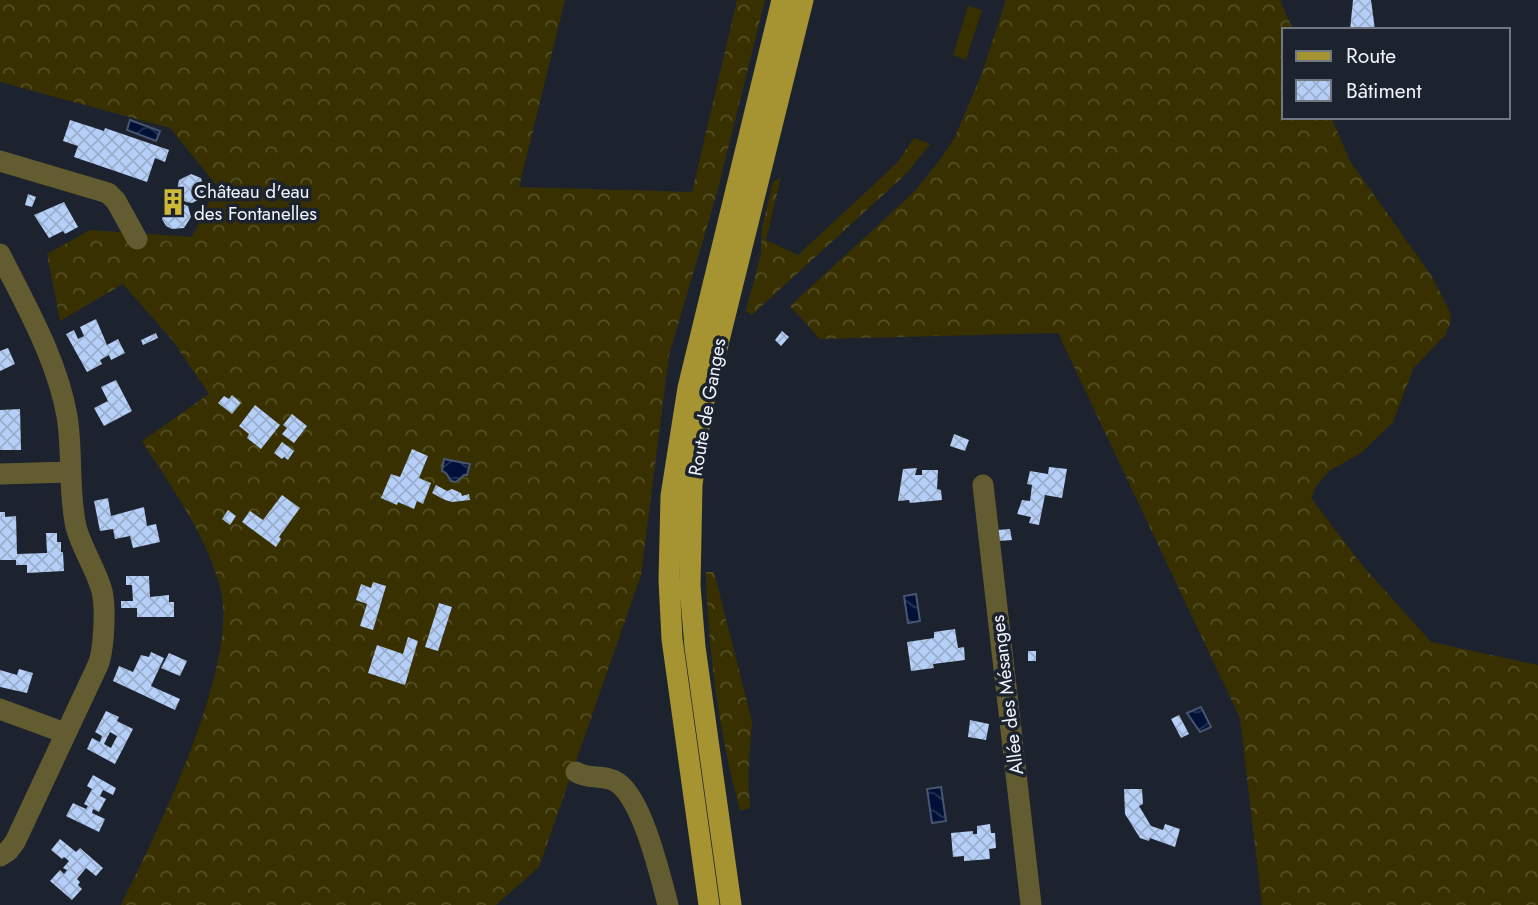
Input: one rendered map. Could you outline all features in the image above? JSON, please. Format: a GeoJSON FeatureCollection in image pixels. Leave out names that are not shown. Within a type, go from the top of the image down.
{"type":"FeatureCollection","features":[{"type":"Feature","properties":{"kind":"main road","name":"Route de Ganges"},"geometry":{"type":"LineString","coordinates":[[709,905],[672,639],[669,580],[671,496],[688,388],[782,0]]}},
{"type":"Feature","properties":{"kind":"main road","name":"Route de Ganges"},"geometry":{"type":"LineString","coordinates":[[731,905],[695,647],[690,586],[692,485],[701,413],[803,0]]}},
{"type":"Feature","properties":{"kind":"street"},"geometry":{"type":"LineString","coordinates":[[0,161],[108,193],[116,201],[137,239]]}},
{"type":"Feature","properties":{"kind":"street"},"geometry":{"type":"LineString","coordinates":[[0,254],[55,371],[66,414],[69,472],[77,530],[102,592],[103,611],[101,657],[15,842],[0,856]]}},
{"type":"Feature","properties":{"kind":"street"},"geometry":{"type":"LineString","coordinates":[[0,474],[69,472]]}},
{"type":"Feature","properties":{"kind":"street","name":"Allée des Mésanges"},"geometry":{"type":"LineString","coordinates":[[983,485],[1031,905]]}},
{"type":"Feature","properties":{"kind":"street"},"geometry":{"type":"LineString","coordinates":[[0,709],[65,733]]}},
{"type":"Feature","properties":{"kind":"street"},"geometry":{"type":"LineString","coordinates":[[576,772],[611,779],[621,785],[629,795],[641,819],[668,905]]}},
{"type":"Feature","properties":{"kind":"green space"},"geometry":{"type":"Polygon","coordinates":[[[0,0],[565,0],[519,187],[692,192],[737,0],[765,0],[717,193],[669,355],[641,575],[539,867],[496,905],[121,905],[192,748],[218,659],[223,620],[220,587],[206,548],[187,511],[142,441],[209,394],[172,340],[123,284],[60,321],[47,254],[90,230],[192,237],[217,186],[170,128],[0,82],[0,0]]]}},
{"type":"Feature","properties":{"kind":"green space"},"geometry":{"type":"Polygon","coordinates":[[[1006,0],[1280,0],[1292,28],[1282,28],[1282,119],[1332,119],[1350,161],[1431,275],[1450,312],[1451,320],[1446,334],[1413,369],[1393,422],[1361,453],[1329,471],[1317,485],[1311,498],[1362,565],[1431,642],[1538,665],[1538,905],[1262,905],[1240,718],[1058,333],[820,339],[790,306],[914,192],[955,137],[982,73],[1006,0]]]}},
{"type":"Feature","properties":{"kind":"green space"},"geometry":{"type":"Polygon","coordinates":[[[968,6],[982,10],[966,60],[953,55],[968,6]]]}},
{"type":"Feature","properties":{"kind":"green space"},"geometry":{"type":"Polygon","coordinates":[[[914,138],[930,144],[907,173],[752,315],[746,311],[761,253],[762,228],[773,182],[781,177],[766,240],[798,255],[897,163],[914,138]]]}},
{"type":"Feature","properties":{"kind":"green space"},"geometry":{"type":"Polygon","coordinates":[[[706,572],[714,572],[752,721],[748,776],[750,808],[740,811],[716,692],[706,572]]]}},
{"type":"Feature","properties":{"kind":"water"},"geometry":{"type":"Polygon","coordinates":[[[130,120],[160,131],[156,141],[127,130],[130,120]]]}},
{"type":"Feature","properties":{"kind":"water"},"geometry":{"type":"Polygon","coordinates":[[[444,459],[470,464],[467,475],[456,482],[451,481],[442,471],[444,459]]]}},
{"type":"Feature","properties":{"kind":"water"},"geometry":{"type":"Polygon","coordinates":[[[916,594],[920,621],[908,623],[904,596],[916,594]]]}},
{"type":"Feature","properties":{"kind":"water"},"geometry":{"type":"Polygon","coordinates":[[[1201,707],[1211,727],[1200,732],[1187,713],[1201,707]]]}},
{"type":"Feature","properties":{"kind":"water"},"geometry":{"type":"Polygon","coordinates":[[[941,787],[946,821],[932,823],[927,789],[941,787]]]}},
{"type":"Feature","properties":{"kind":"building"},"geometry":{"type":"Polygon","coordinates":[[[1353,0],[1371,0],[1375,28],[1350,28],[1353,0]]]}},
{"type":"Feature","properties":{"kind":"building"},"geometry":{"type":"Polygon","coordinates":[[[70,120],[104,131],[105,128],[169,150],[165,162],[155,158],[147,182],[74,157],[78,146],[63,141],[70,120]]]}},
{"type":"Feature","properties":{"kind":"building","name":"Château d'eau des Fontanelles"},"geometry":{"type":"Polygon","coordinates":[[[191,174],[201,178],[205,192],[200,199],[192,203],[178,196],[176,201],[188,206],[191,217],[184,228],[172,229],[166,226],[162,219],[164,207],[170,203],[164,201],[171,187],[177,190],[179,180],[191,174]]]}},
{"type":"Feature","properties":{"kind":"building"},"geometry":{"type":"Polygon","coordinates":[[[28,194],[36,197],[32,207],[25,205],[28,194]]]}},
{"type":"Feature","properties":{"kind":"building"},"geometry":{"type":"Polygon","coordinates":[[[64,202],[78,227],[49,238],[34,215],[64,202]]]}},
{"type":"Feature","properties":{"kind":"building"},"geometry":{"type":"Polygon","coordinates":[[[96,319],[107,345],[118,339],[125,353],[111,360],[109,355],[100,360],[102,364],[87,372],[66,334],[74,330],[78,339],[84,336],[80,327],[96,319]]]}},
{"type":"Feature","properties":{"kind":"building"},"geometry":{"type":"Polygon","coordinates":[[[782,331],[789,337],[781,346],[775,340],[782,331]]]}},
{"type":"Feature","properties":{"kind":"building"},"geometry":{"type":"Polygon","coordinates":[[[156,333],[158,338],[143,345],[141,340],[156,333]]]}},
{"type":"Feature","properties":{"kind":"building"},"geometry":{"type":"Polygon","coordinates":[[[8,348],[15,364],[0,371],[0,351],[8,348]]]}},
{"type":"Feature","properties":{"kind":"building"},"geometry":{"type":"Polygon","coordinates":[[[116,380],[132,411],[104,426],[94,408],[108,401],[101,387],[116,380]]]}},
{"type":"Feature","properties":{"kind":"building"},"geometry":{"type":"Polygon","coordinates":[[[232,395],[241,403],[232,414],[218,403],[224,396],[229,399],[232,395]]]}},
{"type":"Feature","properties":{"kind":"building"},"geometry":{"type":"Polygon","coordinates":[[[255,405],[280,425],[261,449],[247,438],[249,434],[239,426],[255,405]]]}},
{"type":"Feature","properties":{"kind":"building"},"geometry":{"type":"Polygon","coordinates":[[[20,409],[21,450],[0,450],[0,410],[20,409]]]}},
{"type":"Feature","properties":{"kind":"building"},"geometry":{"type":"Polygon","coordinates":[[[292,414],[307,426],[294,443],[282,434],[287,428],[283,425],[292,414]]]}},
{"type":"Feature","properties":{"kind":"building"},"geometry":{"type":"Polygon","coordinates":[[[954,434],[969,440],[965,451],[950,446],[954,434]]]}},
{"type":"Feature","properties":{"kind":"building"},"geometry":{"type":"Polygon","coordinates":[[[282,442],[294,451],[288,460],[274,453],[282,442]]]}},
{"type":"Feature","properties":{"kind":"building"},"geometry":{"type":"Polygon","coordinates":[[[412,449],[428,456],[419,478],[431,483],[423,504],[417,501],[414,509],[381,498],[391,474],[400,477],[412,449]]]}},
{"type":"Feature","properties":{"kind":"building"},"geometry":{"type":"Polygon","coordinates":[[[1049,467],[1067,469],[1062,498],[1045,495],[1039,525],[1029,523],[1031,517],[1017,514],[1022,500],[1030,501],[1032,485],[1027,484],[1030,471],[1048,474],[1049,467]]]}},
{"type":"Feature","properties":{"kind":"building"},"geometry":{"type":"Polygon","coordinates":[[[917,468],[915,475],[922,475],[922,470],[938,470],[937,489],[941,490],[942,500],[910,503],[909,500],[898,501],[903,469],[917,468]]]}},
{"type":"Feature","properties":{"kind":"building"},"geometry":{"type":"Polygon","coordinates":[[[436,485],[447,491],[452,489],[462,496],[469,494],[470,500],[445,500],[432,493],[436,485]]]}},
{"type":"Feature","properties":{"kind":"building"},"geometry":{"type":"Polygon","coordinates":[[[282,495],[300,508],[279,537],[281,539],[276,547],[242,522],[250,511],[263,520],[282,495]]]}},
{"type":"Feature","properties":{"kind":"building"},"geometry":{"type":"Polygon","coordinates":[[[108,498],[111,516],[144,507],[147,526],[156,524],[160,542],[133,548],[130,536],[115,539],[113,529],[100,531],[94,501],[108,498]]]}},
{"type":"Feature","properties":{"kind":"building"},"geometry":{"type":"Polygon","coordinates":[[[228,510],[236,516],[230,525],[222,519],[228,510]]]}},
{"type":"Feature","properties":{"kind":"building"},"geometry":{"type":"Polygon","coordinates":[[[0,512],[5,512],[5,517],[16,516],[17,554],[47,553],[46,533],[57,533],[57,542],[61,542],[63,552],[64,571],[27,573],[27,565],[16,565],[16,560],[0,560],[0,512]]]}},
{"type":"Feature","properties":{"kind":"building"},"geometry":{"type":"Polygon","coordinates":[[[1010,529],[1012,540],[999,541],[998,530],[1010,529]]]}},
{"type":"Feature","properties":{"kind":"building"},"geometry":{"type":"Polygon","coordinates":[[[126,576],[149,576],[150,597],[169,595],[169,602],[174,602],[174,617],[137,617],[137,608],[121,608],[121,601],[133,601],[132,585],[126,585],[126,576]]]}},
{"type":"Feature","properties":{"kind":"building"},"geometry":{"type":"Polygon","coordinates":[[[373,582],[386,586],[373,630],[360,626],[367,604],[356,600],[361,584],[371,588],[373,582]]]}},
{"type":"Feature","properties":{"kind":"building"},"geometry":{"type":"Polygon","coordinates":[[[439,603],[452,607],[438,651],[425,647],[439,603]]]}},
{"type":"Feature","properties":{"kind":"building"},"geometry":{"type":"Polygon","coordinates":[[[955,629],[958,648],[964,647],[965,660],[933,664],[934,668],[911,671],[907,642],[934,638],[934,632],[955,629]]]}},
{"type":"Feature","properties":{"kind":"building"},"geometry":{"type":"Polygon","coordinates":[[[408,637],[418,641],[405,685],[368,673],[377,645],[403,654],[408,637]]]}},
{"type":"Feature","properties":{"kind":"building"},"geometry":{"type":"Polygon","coordinates":[[[1028,651],[1036,651],[1036,661],[1028,661],[1028,651]]]}},
{"type":"Feature","properties":{"kind":"building"},"geometry":{"type":"Polygon","coordinates":[[[151,652],[164,658],[151,686],[180,699],[175,710],[113,681],[119,666],[133,672],[141,655],[149,657],[151,652]]]}},
{"type":"Feature","properties":{"kind":"building"},"geometry":{"type":"Polygon","coordinates":[[[169,653],[187,661],[180,676],[161,668],[169,653]]]}},
{"type":"Feature","properties":{"kind":"building"},"geometry":{"type":"Polygon","coordinates":[[[19,669],[33,673],[27,693],[0,687],[0,670],[17,675],[19,669]]]}},
{"type":"Feature","properties":{"kind":"building"},"geometry":{"type":"Polygon","coordinates":[[[106,711],[119,717],[117,721],[133,729],[115,764],[87,749],[92,738],[100,742],[102,736],[95,732],[106,711]],[[110,732],[104,744],[111,748],[117,736],[110,732]]]}},
{"type":"Feature","properties":{"kind":"building"},"geometry":{"type":"Polygon","coordinates":[[[1179,715],[1189,734],[1181,738],[1171,719],[1179,715]]]}},
{"type":"Feature","properties":{"kind":"building"},"geometry":{"type":"Polygon","coordinates":[[[970,720],[989,724],[986,740],[968,737],[970,720]]]}},
{"type":"Feature","properties":{"kind":"building"},"geometry":{"type":"Polygon","coordinates":[[[93,775],[116,788],[113,795],[103,790],[100,796],[106,799],[99,812],[93,809],[92,813],[105,819],[99,832],[66,816],[73,803],[86,809],[88,806],[84,804],[92,789],[87,786],[93,775]]]}},
{"type":"Feature","properties":{"kind":"building"},"geometry":{"type":"Polygon","coordinates":[[[1124,789],[1142,789],[1143,804],[1139,806],[1151,826],[1163,830],[1165,824],[1180,829],[1175,847],[1150,838],[1149,841],[1140,838],[1125,814],[1124,789]]]}},
{"type":"Feature","properties":{"kind":"building"},"geometry":{"type":"Polygon","coordinates":[[[990,824],[991,833],[995,833],[996,848],[989,849],[990,859],[964,861],[964,856],[953,857],[951,833],[973,831],[973,834],[977,834],[977,826],[990,824]]]}},
{"type":"Feature","properties":{"kind":"building"},"geometry":{"type":"Polygon","coordinates":[[[60,839],[76,852],[80,848],[103,868],[96,876],[86,868],[77,879],[82,889],[72,900],[50,881],[60,870],[64,874],[67,870],[63,868],[69,861],[51,850],[60,839]]]}},
{"type":"Feature","properties":{"kind":"place","name":"Château d'eau des Fontanelles"},"geometry":{"type":"Point","coordinates":[173,202]}}]}
